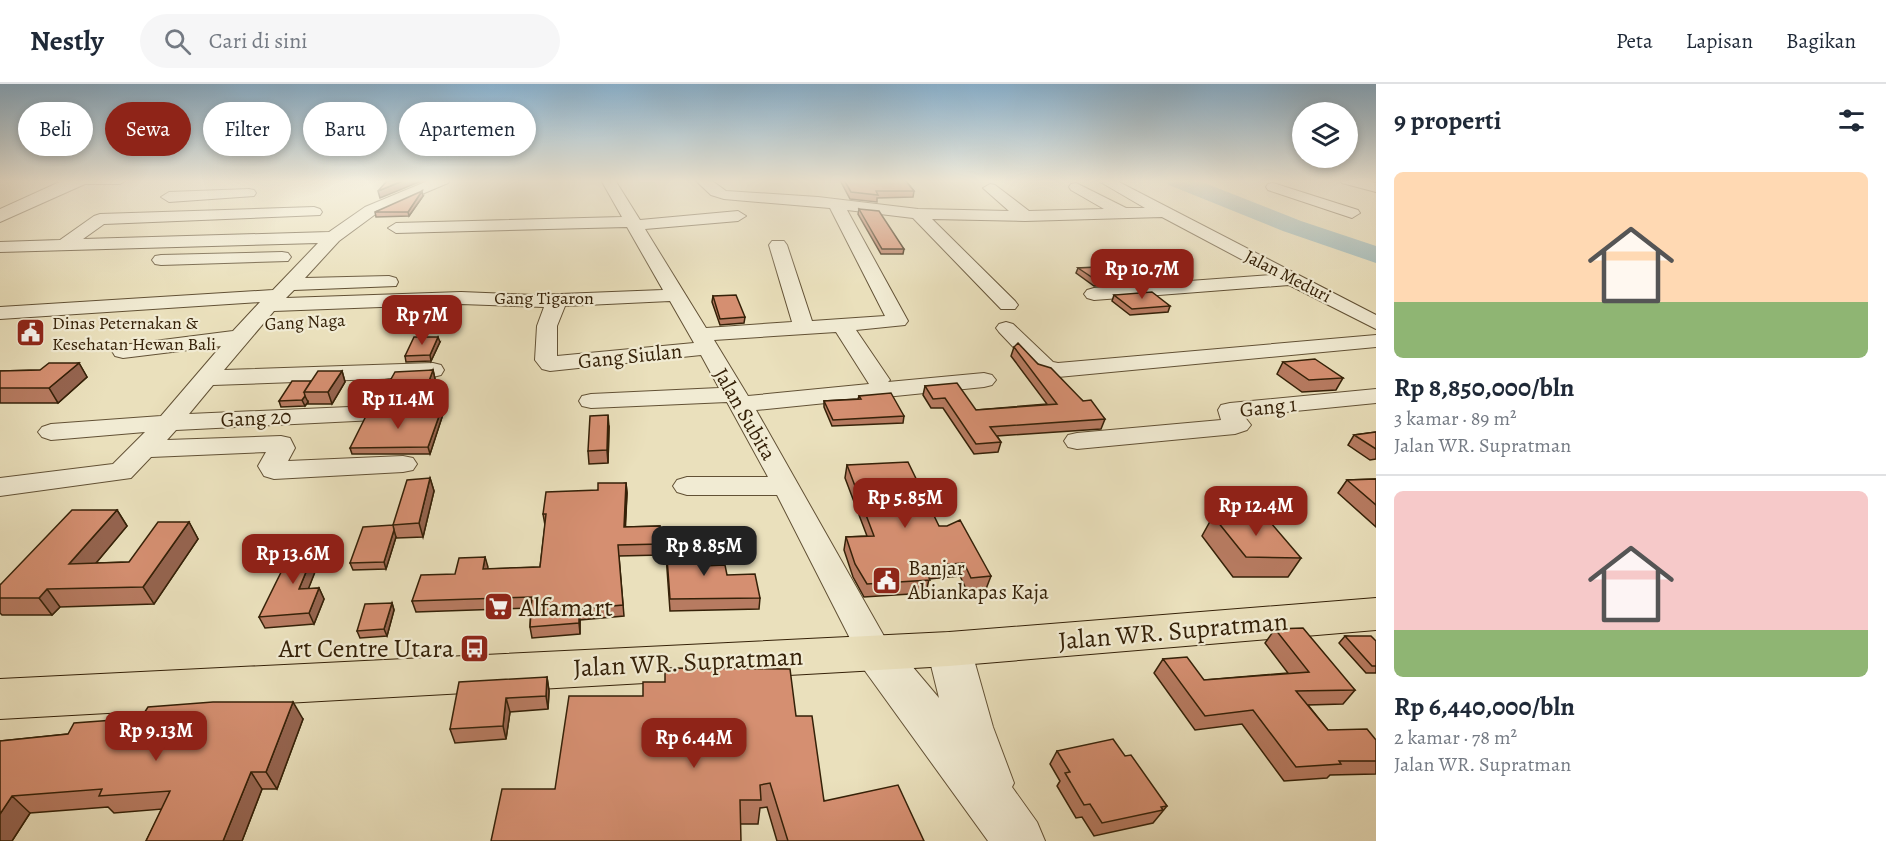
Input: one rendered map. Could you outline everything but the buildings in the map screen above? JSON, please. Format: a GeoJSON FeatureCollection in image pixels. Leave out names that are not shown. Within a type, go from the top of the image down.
{"type":"FeatureCollection","features":[{"type":"Feature","properties":{"kind":"main road","name":"Jalan WR. Supratman"},"geometry":{"type":"LineString","coordinates":[[0,699],[949,649],[1376,614]]}},
{"type":"Feature","properties":{"kind":"street"},"geometry":{"type":"LineString","coordinates":[[218,220],[223,215]]}},
{"type":"Feature","properties":{"kind":"street"},"geometry":{"type":"LineString","coordinates":[[64,245],[100,219],[218,220],[274,215]]}},
{"type":"Feature","properties":{"kind":"street"},"geometry":{"type":"LineString","coordinates":[[0,487],[113,475],[125,469],[168,423],[245,331],[333,237],[364,215]]}},
{"type":"Feature","properties":{"kind":"street"},"geometry":{"type":"LineString","coordinates":[[599,215],[630,218]]}},
{"type":"Feature","properties":{"kind":"street","name":"Jalan Subita"},"geometry":{"type":"LineString","coordinates":[[628,215],[762,441],[876,652]]}},
{"type":"Feature","properties":{"kind":"street","name":"Gang Siulan"},"geometry":{"type":"LineString","coordinates":[[557,300],[547,326],[546,360],[553,364],[804,328],[896,322],[898,320],[842,215]]}},
{"type":"Feature","properties":{"kind":"street"},"geometry":{"type":"LineString","coordinates":[[919,215],[1008,305]]}},
{"type":"Feature","properties":{"kind":"street"},"geometry":{"type":"LineString","coordinates":[[989,215],[1047,215]]}},
{"type":"Feature","properties":{"kind":"street","name":"Jalan Meduri"},"geometry":{"type":"LineString","coordinates":[[1169,215],[1376,322]]}},
{"type":"Feature","properties":{"kind":"street"},"geometry":{"type":"LineString","coordinates":[[1322,218],[1338,215]]}},
{"type":"Feature","properties":{"kind":"street"},"geometry":{"type":"LineString","coordinates":[[396,228],[738,216]]}},
{"type":"Feature","properties":{"kind":"street"},"geometry":{"type":"LineString","coordinates":[[0,247],[333,237]]}},
{"type":"Feature","properties":{"kind":"street"},"geometry":{"type":"LineString","coordinates":[[778,245],[804,328]]}},
{"type":"Feature","properties":{"kind":"street"},"geometry":{"type":"LineString","coordinates":[[161,260],[316,256]]}},
{"type":"Feature","properties":{"kind":"street"},"geometry":{"type":"LineString","coordinates":[[1094,294],[1293,279]]}},
{"type":"Feature","properties":{"kind":"street"},"geometry":{"type":"LineString","coordinates":[[0,313],[279,295],[409,282]]}},
{"type":"Feature","properties":{"kind":"street","name":"Gang Tigaron"},"geometry":{"type":"LineString","coordinates":[[279,295],[557,300],[676,295]]}},
{"type":"Feature","properties":{"kind":"street","name":"Gang Naga"},"geometry":{"type":"LineString","coordinates":[[123,351],[245,331],[396,318]]}},
{"type":"Feature","properties":{"kind":"street"},"geometry":{"type":"LineString","coordinates":[[843,326],[878,380]]}},
{"type":"Feature","properties":{"kind":"street"},"geometry":{"type":"LineString","coordinates":[[1006,328],[1045,367],[1058,370],[1376,341]]}},
{"type":"Feature","properties":{"kind":"street"},"geometry":{"type":"LineString","coordinates":[[206,378],[433,370]]}},
{"type":"Feature","properties":{"kind":"street"},"geometry":{"type":"LineString","coordinates":[[591,401],[737,399],[984,380]]}},
{"type":"Feature","properties":{"kind":"street","name":"Gang 1"},"geometry":{"type":"LineString","coordinates":[[1077,441],[1235,426],[1238,425],[1230,415],[1230,410],[1376,396]]}},
{"type":"Feature","properties":{"kind":"street","name":"Gang 20"},"geometry":{"type":"LineString","coordinates":[[51,432],[168,423],[416,411]]}},
{"type":"Feature","properties":{"kind":"street"},"geometry":{"type":"LineString","coordinates":[[145,448],[281,444],[282,448],[272,466],[274,470],[403,464]]}},
{"type":"Feature","properties":{"kind":"street"},"geometry":{"type":"LineString","coordinates":[[687,486],[785,486]]}},
{"type":"Feature","properties":{"kind":"street"},"geometry":{"type":"LineString","coordinates":[[949,649],[969,726],[1008,826]]}},
{"type":"Feature","properties":{"kind":"street"},"geometry":{"type":"LineString","coordinates":[[876,652],[1008,826]]}},
{"type":"Feature","properties":{"kind":"waterway"},"geometry":{"type":"LineString","coordinates":[[1265,215],[1376,255]]}},
{"type":"Feature","properties":{"kind":"place","name":"Dinas Peternakan & Kesehatan Hewan Bali"},"geometry":{"type":"Point","coordinates":[31,333]}},
{"type":"Feature","properties":{"kind":"place","name":"Banjar Abiankapas Kaja"},"geometry":{"type":"Point","coordinates":[887,580]}},
{"type":"Feature","properties":{"kind":"place","name":"Alfamart"},"geometry":{"type":"Point","coordinates":[498,607]}},
{"type":"Feature","properties":{"kind":"place","name":"Art Centre Utara"},"geometry":{"type":"Point","coordinates":[475,648]}}]}
